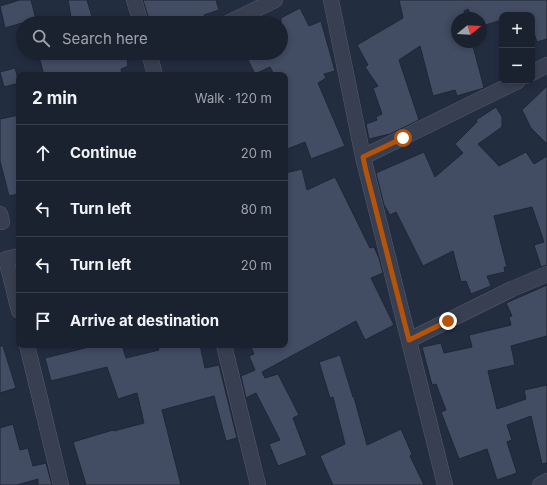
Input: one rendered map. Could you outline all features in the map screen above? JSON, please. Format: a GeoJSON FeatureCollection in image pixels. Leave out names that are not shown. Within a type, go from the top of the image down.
{"type":"FeatureCollection","features":[{"type":"Feature","properties":{"kind":"street"},"geometry":{"type":"LineString","coordinates":[[134,0],[139,16]]}},
{"type":"Feature","properties":{"kind":"street"},"geometry":{"type":"LineString","coordinates":[[242,16],[275,0]]}},
{"type":"Feature","properties":{"kind":"street"},"geometry":{"type":"LineString","coordinates":[[331,0],[363,157],[445,485]]}},
{"type":"Feature","properties":{"kind":"street"},"geometry":{"type":"LineString","coordinates":[[151,60],[154,72]]}},
{"type":"Feature","properties":{"kind":"street"},"geometry":{"type":"LineString","coordinates":[[535,71],[547,65]]}},
{"type":"Feature","properties":{"kind":"street"},"geometry":{"type":"LineString","coordinates":[[363,157],[512,84]]}},
{"type":"Feature","properties":{"kind":"street"},"geometry":{"type":"LineString","coordinates":[[8,258],[16,297]]}},
{"type":"Feature","properties":{"kind":"street"},"geometry":{"type":"LineString","coordinates":[[409,340],[512,289],[547,274]]}},
{"type":"Feature","properties":{"kind":"street"},"geometry":{"type":"LineString","coordinates":[[28,348],[61,485]]}},
{"type":"Feature","properties":{"kind":"street"},"geometry":{"type":"LineString","coordinates":[[225,348],[258,485]]}},
{"type":"Feature","properties":{"kind":"street"},"geometry":{"type":"LineString","coordinates":[[540,485],[547,481]]}},
{"type":"Feature","properties":{"kind":"building"},"geometry":{"type":"Polygon","coordinates":[[[20,0],[31,0],[35,16],[16,16],[16,25],[5,28],[0,6],[20,0]]]}},
{"type":"Feature","properties":{"kind":"building"},"geometry":{"type":"Polygon","coordinates":[[[68,0],[87,0],[92,16],[71,16],[68,0]]]}},
{"type":"Feature","properties":{"kind":"building"},"geometry":{"type":"Polygon","coordinates":[[[143,0],[216,0],[219,10],[204,16],[148,16],[143,0]]]}},
{"type":"Feature","properties":{"kind":"building"},"geometry":{"type":"Polygon","coordinates":[[[399,0],[547,0],[547,39],[537,42],[535,36],[535,12],[499,12],[499,21],[487,24],[487,12],[470,12],[468,9],[464,12],[451,12],[451,48],[474,48],[484,88],[457,96],[455,90],[433,96],[420,46],[399,60],[419,120],[390,134],[369,139],[366,124],[377,120],[376,117],[382,114],[373,88],[378,86],[365,67],[368,65],[357,45],[403,18],[399,0]]]}},
{"type":"Feature","properties":{"kind":"building"},"geometry":{"type":"Polygon","coordinates":[[[300,8],[309,26],[321,21],[335,71],[324,74],[326,78],[318,83],[345,146],[311,159],[305,142],[288,149],[288,72],[272,72],[270,67],[259,72],[254,72],[248,60],[288,60],[288,16],[285,16],[300,8]]]}},
{"type":"Feature","properties":{"kind":"building"},"geometry":{"type":"Polygon","coordinates":[[[40,60],[127,60],[128,66],[121,69],[122,72],[43,72],[40,60]]]}},
{"type":"Feature","properties":{"kind":"building"},"geometry":{"type":"Polygon","coordinates":[[[15,68],[16,84],[4,87],[0,72],[15,68]]]}},
{"type":"Feature","properties":{"kind":"building"},"geometry":{"type":"Polygon","coordinates":[[[547,86],[547,144],[531,128],[522,110],[547,86]]]}},
{"type":"Feature","properties":{"kind":"building"},"geometry":{"type":"Polygon","coordinates":[[[496,107],[502,117],[502,127],[478,144],[499,166],[526,152],[534,164],[547,156],[547,265],[541,267],[534,245],[544,242],[532,207],[494,216],[507,267],[504,267],[505,272],[487,276],[491,286],[471,294],[466,281],[461,282],[453,251],[423,266],[396,212],[390,215],[384,205],[376,173],[424,152],[435,177],[463,153],[455,144],[477,122],[476,120],[496,107]]]}},
{"type":"Feature","properties":{"kind":"building"},"geometry":{"type":"Polygon","coordinates":[[[16,116],[16,195],[9,196],[0,161],[0,119],[16,116]]]}},
{"type":"Feature","properties":{"kind":"building"},"geometry":{"type":"Polygon","coordinates":[[[302,169],[307,190],[335,177],[370,248],[374,247],[379,258],[383,273],[371,278],[394,325],[365,340],[356,321],[262,372],[265,378],[278,374],[299,415],[293,418],[307,455],[278,466],[269,444],[280,440],[256,393],[246,398],[241,376],[255,370],[249,356],[254,354],[251,348],[288,348],[288,172],[302,169]]]}},
{"type":"Feature","properties":{"kind":"building"},"geometry":{"type":"Polygon","coordinates":[[[547,285],[547,336],[511,346],[515,365],[488,371],[497,409],[526,399],[524,390],[547,385],[547,463],[542,464],[531,416],[507,425],[512,440],[507,442],[517,473],[497,480],[487,449],[459,459],[441,412],[446,410],[436,384],[432,385],[422,347],[441,343],[444,353],[472,347],[469,335],[511,325],[509,317],[512,316],[506,303],[547,285]]]}},
{"type":"Feature","properties":{"kind":"building"},"geometry":{"type":"Polygon","coordinates":[[[0,346],[3,346],[16,388],[0,393],[0,346]]]}},
{"type":"Feature","properties":{"kind":"building"},"geometry":{"type":"Polygon","coordinates":[[[85,348],[123,348],[126,358],[159,350],[158,348],[201,348],[205,368],[219,365],[237,438],[226,441],[214,396],[162,410],[181,485],[86,485],[73,442],[113,430],[144,423],[137,393],[118,399],[107,367],[51,381],[45,358],[85,348]]]}},
{"type":"Feature","properties":{"kind":"building"},"geometry":{"type":"Polygon","coordinates":[[[340,355],[354,397],[367,445],[401,429],[412,454],[410,456],[424,485],[333,485],[320,456],[345,444],[333,397],[330,398],[319,362],[340,355]]]}},
{"type":"Feature","properties":{"kind":"building"},"geometry":{"type":"Polygon","coordinates":[[[13,424],[20,450],[28,448],[33,466],[46,463],[52,485],[38,485],[38,479],[17,485],[0,485],[0,428],[13,424]]]}},
{"type":"Feature","properties":{"kind":"route"},"geometry":{"type":"LineString","coordinates":[[403,138],[363,157],[366,171],[409,340],[448,321]]}}]}
